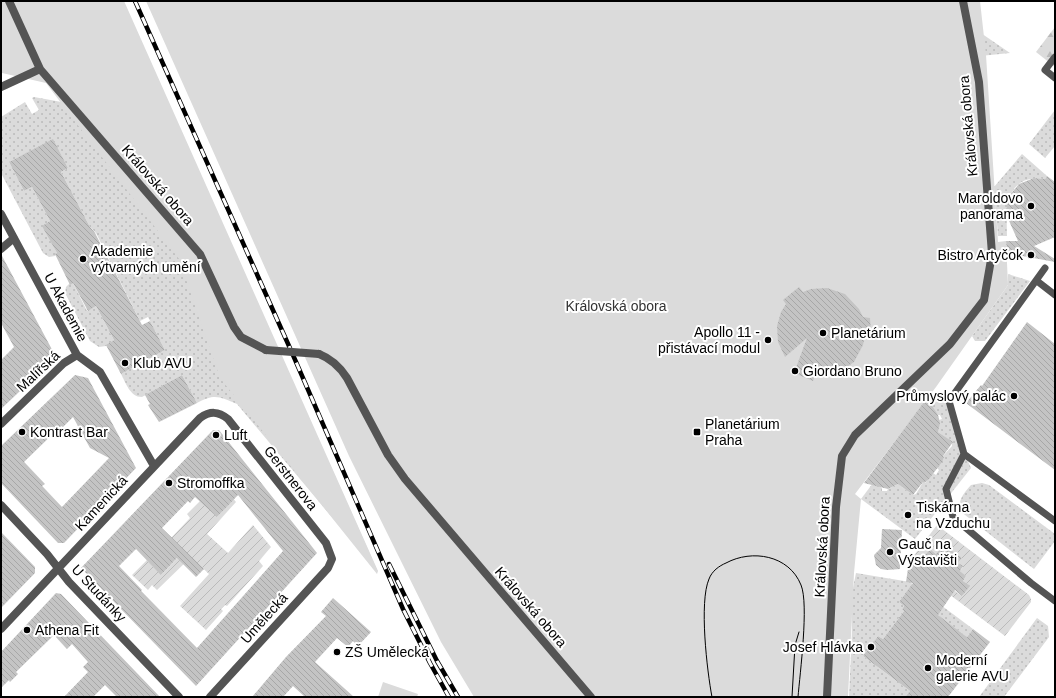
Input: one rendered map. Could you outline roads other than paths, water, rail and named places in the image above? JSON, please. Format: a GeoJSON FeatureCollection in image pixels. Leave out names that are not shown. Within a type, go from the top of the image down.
{"type":"FeatureCollection","features":[{"type":"Feature","properties":{"kind":"street","name":"Královská obora"},"geometry":{"type":"LineString","coordinates":[[8,1],[40,68],[200,254],[234,327],[241,337],[266,350],[319,354],[328,358],[341,369],[388,455],[405,479],[592,697]]}},
{"type":"Feature","properties":{"kind":"street"},"geometry":{"type":"LineString","coordinates":[[956,1],[963,4]]}},
{"type":"Feature","properties":{"kind":"street","name":"Královská obora"},"geometry":{"type":"LineString","coordinates":[[827,697],[836,507],[842,456],[855,435],[950,344],[984,300],[990,270],[992,254],[978,82],[963,4]]}},
{"type":"Feature","properties":{"kind":"street"},"geometry":{"type":"LineString","coordinates":[[1,87],[40,68]]}},
{"type":"Feature","properties":{"kind":"street","name":"U Akademie"},"geometry":{"type":"LineString","coordinates":[[1,214],[77,355],[100,372],[154,466]]}},
{"type":"Feature","properties":{"kind":"street"},"geometry":{"type":"LineString","coordinates":[[1,249],[14,238]]}},
{"type":"Feature","properties":{"kind":"street","name":"Malířská"},"geometry":{"type":"LineString","coordinates":[[1,424],[64,363],[77,355]]}},
{"type":"Feature","properties":{"kind":"street","name":"Kamenická"},"geometry":{"type":"LineString","coordinates":[[1,629],[154,466],[205,414],[219,413],[228,419]]}},
{"type":"Feature","properties":{"kind":"street","name":"Gerstnerova"},"geometry":{"type":"LineString","coordinates":[[228,419],[326,543],[332,554]]}},
{"type":"Feature","properties":{"kind":"street","name":"U Studánky"},"geometry":{"type":"LineString","coordinates":[[1,505],[69,582],[179,697]]}},
{"type":"Feature","properties":{"kind":"street","name":"Umělecká"},"geometry":{"type":"LineString","coordinates":[[210,697],[328,568],[332,554]]}},
{"type":"Feature","properties":{"kind":"lane"},"geometry":{"type":"LineString","coordinates":[[1055,57],[1045,70],[1055,78]]}},
{"type":"Feature","properties":{"kind":"lane"},"geometry":{"type":"LineString","coordinates":[[1045,268],[949,401],[964,454],[1055,521]]}},
{"type":"Feature","properties":{"kind":"lane"},"geometry":{"type":"LineString","coordinates":[[1037,281],[1055,295]]}},
{"type":"Feature","properties":{"kind":"lane"},"geometry":{"type":"LineString","coordinates":[[964,454],[946,489],[953,517],[1031,583],[1055,601]]}},
{"type":"Feature","properties":{"kind":"tram line"},"geometry":{"type":"LineString","coordinates":[[712,697],[706,654],[704,620],[706,590],[710,576],[718,567],[747,556],[758,556],[779,561],[788,567],[801,585],[803,594],[804,622],[798,697]]}},
{"type":"Feature","properties":{"kind":"tram line"},"geometry":{"type":"LineString","coordinates":[[792,697],[795,645],[799,632]]}},
{"type":"Feature","properties":{"kind":"railway"},"geometry":{"type":"LineString","coordinates":[[135,1],[293,355],[403,609],[449,697]]}},
{"type":"Feature","properties":{"kind":"railway"},"geometry":{"type":"LineString","coordinates":[[389,564],[437,661],[458,697]]}},
{"type":"Feature","properties":{"kind":"place","name":"Maroldovo panorama"},"geometry":{"type":"Point","coordinates":[1031,206]}},
{"type":"Feature","properties":{"kind":"place","name":"Bistro Artyčok"},"geometry":{"type":"Point","coordinates":[1031,255]}},
{"type":"Feature","properties":{"kind":"place","name":"Akademie výtvarných umění"},"geometry":{"type":"Point","coordinates":[83,259]}},
{"type":"Feature","properties":{"kind":"place","name":"Planetárium"},"geometry":{"type":"Point","coordinates":[823,333]}},
{"type":"Feature","properties":{"kind":"place","name":"Apollo 11 - přistávací modul"},"geometry":{"type":"Point","coordinates":[768,340]}},
{"type":"Feature","properties":{"kind":"place","name":"Klub AVU"},"geometry":{"type":"Point","coordinates":[125,363]}},
{"type":"Feature","properties":{"kind":"place","name":"Giordano Bruno"},"geometry":{"type":"Point","coordinates":[795,371]}},
{"type":"Feature","properties":{"kind":"place","name":"Průmyslový palác"},"geometry":{"type":"Point","coordinates":[1014,396]}},
{"type":"Feature","properties":{"kind":"place","name":"Kontrast Bar"},"geometry":{"type":"Point","coordinates":[22,432]}},
{"type":"Feature","properties":{"kind":"place","name":"Planetárium Praha"},"geometry":{"type":"Point","coordinates":[697,432]}},
{"type":"Feature","properties":{"kind":"place","name":"Luft"},"geometry":{"type":"Point","coordinates":[216,435]}},
{"type":"Feature","properties":{"kind":"place","name":"Stromoffka"},"geometry":{"type":"Point","coordinates":[169,483]}},
{"type":"Feature","properties":{"kind":"place","name":"Tiskárna na Vzduchu"},"geometry":{"type":"Point","coordinates":[908,515]}},
{"type":"Feature","properties":{"kind":"place","name":"Gauč na Výstavišti"},"geometry":{"type":"Point","coordinates":[890,552]}},
{"type":"Feature","properties":{"kind":"place","name":"Athena Fit"},"geometry":{"type":"Point","coordinates":[27,630]}},
{"type":"Feature","properties":{"kind":"place","name":"Josef Hlávka"},"geometry":{"type":"Point","coordinates":[871,647]}},
{"type":"Feature","properties":{"kind":"place","name":"ZŠ Umělecká"},"geometry":{"type":"Point","coordinates":[337,652]}},
{"type":"Feature","properties":{"kind":"place","name":"Moderní galerie AVU"},"geometry":{"type":"Point","coordinates":[928,668]}}]}
